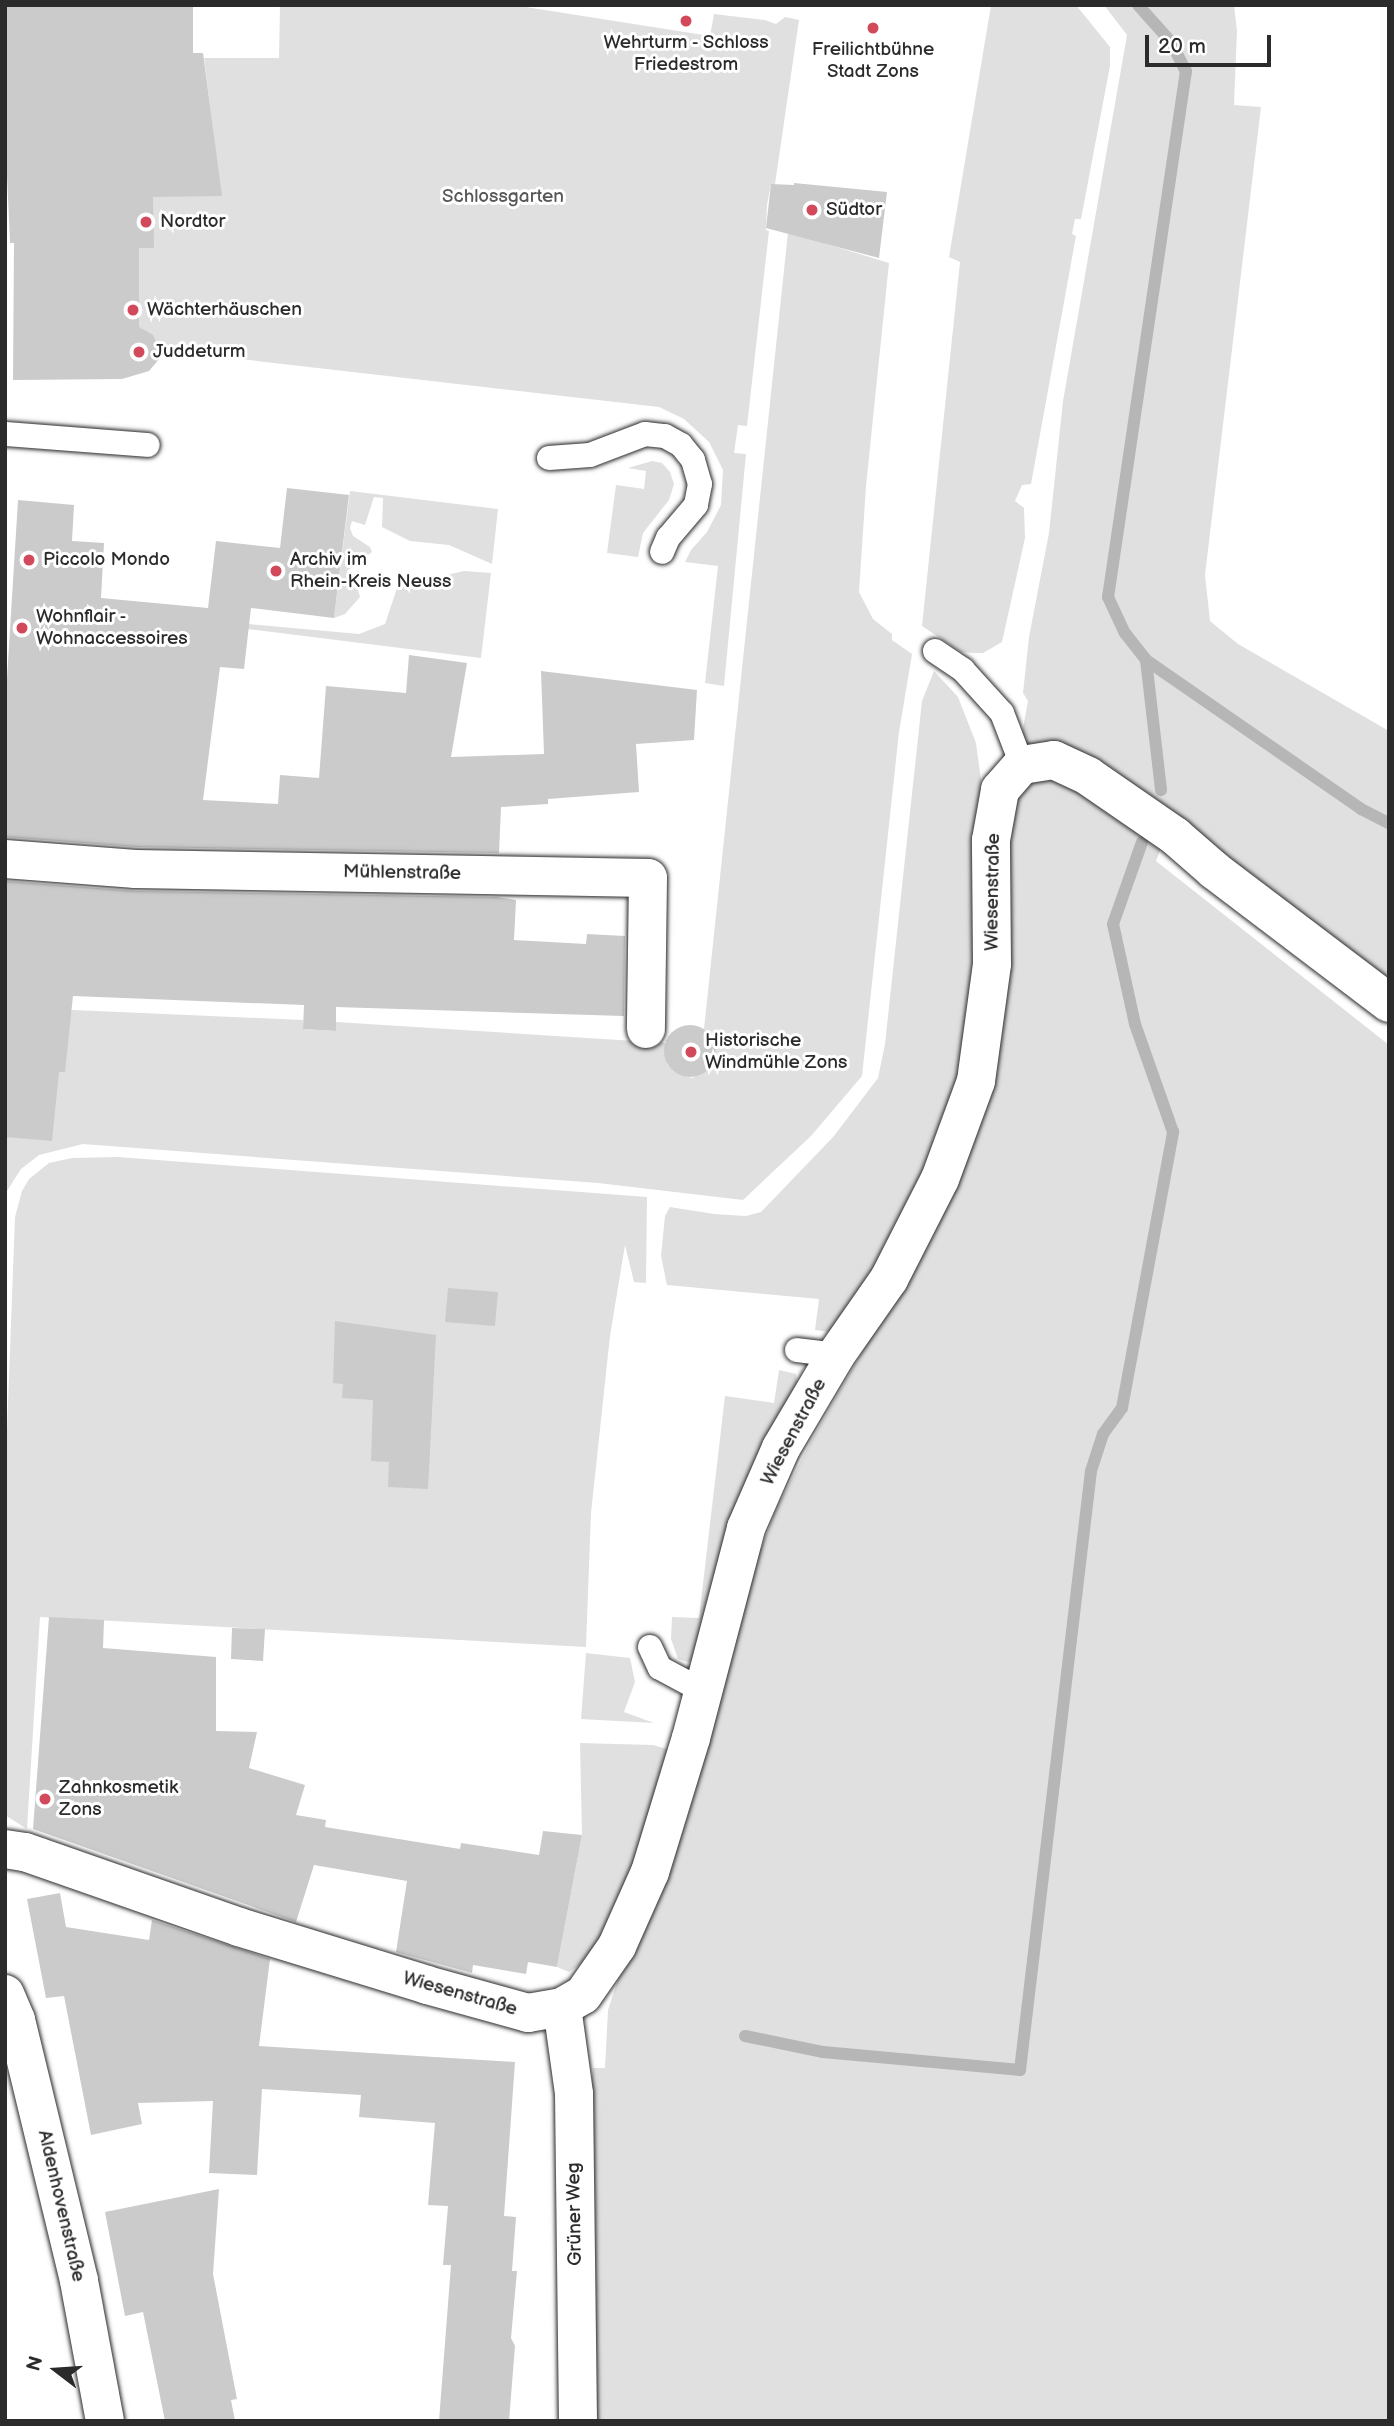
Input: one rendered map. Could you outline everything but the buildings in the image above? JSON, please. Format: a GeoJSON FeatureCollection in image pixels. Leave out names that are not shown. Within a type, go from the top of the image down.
{"type":"FeatureCollection","features":[{"type":"Feature","properties":{"kind":"street"},"geometry":{"type":"LineString","coordinates":[[1022,765],[1054,761],[1098,782],[1175,836],[1214,870],[1389,1003]]}},
{"type":"Feature","properties":{"kind":"street","name":"Wiesenstraße"},"geometry":{"type":"LineString","coordinates":[[5,1849],[25,1852],[239,1927],[427,1985],[528,2012],[562,2007],[583,1994],[597,1978],[617,1946],[650,1872],[703,1691],[746,1528],[780,1448],[836,1355],[890,1279],[940,1179],[975,1081],[992,964],[991,840],[1000,790],[1022,765]]}},
{"type":"Feature","properties":{"kind":"street","name":"Mühlenstraße"},"geometry":{"type":"LineString","coordinates":[[5,859],[136,869],[648,878],[646,1029]]}},
{"type":"Feature","properties":{"kind":"street","name":"Aldenhovenstraße"},"geometry":{"type":"LineString","coordinates":[[5,1994],[16,2020],[79,2281],[104,2421]]}},
{"type":"Feature","properties":{"kind":"street","name":"Grüner Weg"},"geometry":{"type":"LineString","coordinates":[[562,2007],[574,2094],[578,2421]]}},
{"type":"Feature","properties":{"kind":"lane"},"geometry":{"type":"LineString","coordinates":[[5,434],[148,445]]}},
{"type":"Feature","properties":{"kind":"lane"},"geometry":{"type":"LineString","coordinates":[[549,457],[590,455],[645,434],[665,436],[681,445],[693,460],[700,484],[696,505],[668,538],[662,552]]}},
{"type":"Feature","properties":{"kind":"lane"},"geometry":{"type":"LineString","coordinates":[[935,651],[963,670],[1002,713],[1022,765]]}},
{"type":"Feature","properties":{"kind":"lane"},"geometry":{"type":"LineString","coordinates":[[797,1350],[836,1355]]}},
{"type":"Feature","properties":{"kind":"lane"},"geometry":{"type":"LineString","coordinates":[[650,1647],[660,1668],[703,1691]]}},
{"type":"Feature","properties":{"kind":"green space","name":"Schlossgarten"},"geometry":{"type":"Polygon","coordinates":[[[280,5],[513,5],[710,36],[714,14],[765,20],[776,24],[785,17],[799,20],[775,184],[771,184],[767,205],[766,230],[769,231],[747,426],[738,425],[734,453],[746,454],[724,686],[705,683],[718,566],[685,562],[691,550],[707,532],[721,505],[723,470],[709,442],[684,419],[659,407],[161,350],[153,335],[137,330],[132,197],[221,195],[204,58],[279,58],[280,5]]]}},
{"type":"Feature","properties":{"kind":"green space"},"geometry":{"type":"Polygon","coordinates":[[[991,5],[1076,5],[1110,47],[1110,66],[1081,219],[1075,219],[1072,234],[1076,236],[1031,484],[1022,485],[1015,501],[1024,508],[1025,538],[1002,642],[983,653],[974,653],[961,652],[922,626],[960,262],[949,257],[991,5]]]}},
{"type":"Feature","properties":{"kind":"green space"},"geometry":{"type":"Polygon","coordinates":[[[1104,5],[1234,5],[1237,31],[1234,105],[1261,107],[1205,575],[1210,621],[1238,644],[1389,731],[1389,989],[1170,825],[1156,861],[1389,1045],[1389,2421],[593,2421],[588,2118],[593,2068],[605,2068],[608,2010],[752,1572],[776,1510],[810,1443],[931,1232],[1028,701],[1023,693],[1029,637],[1049,533],[1063,401],[1127,35],[1104,5]]]}},
{"type":"Feature","properties":{"kind":"green space"},"geometry":{"type":"Polygon","coordinates":[[[788,232],[889,263],[866,486],[859,592],[873,619],[892,634],[892,640],[912,654],[899,732],[862,1076],[811,1136],[743,1200],[598,1183],[83,1144],[39,1155],[21,1169],[5,1194],[5,1007],[303,1020],[303,1029],[336,1031],[336,1022],[666,1043],[667,1064],[674,1072],[692,1078],[710,1069],[716,1050],[713,1040],[704,1029],[788,232]]]}},
{"type":"Feature","properties":{"kind":"green space"},"geometry":{"type":"Polygon","coordinates":[[[652,461],[662,463],[670,472],[674,484],[669,500],[643,533],[638,557],[607,553],[616,485],[644,489],[646,471],[628,468],[652,461]]]}},
{"type":"Feature","properties":{"kind":"green space"},"geometry":{"type":"Polygon","coordinates":[[[350,491],[498,509],[492,564],[449,545],[410,541],[382,527],[383,498],[374,497],[365,525],[352,521],[350,528],[353,536],[370,547],[372,552],[347,571],[348,581],[357,586],[360,597],[345,614],[334,618],[350,491]]]}},
{"type":"Feature","properties":{"kind":"green space"},"geometry":{"type":"Polygon","coordinates":[[[464,571],[491,573],[481,658],[247,629],[248,624],[359,634],[385,624],[398,585],[422,588],[438,577],[464,571]]]}},
{"type":"Feature","properties":{"kind":"green space"},"geometry":{"type":"Polygon","coordinates":[[[934,671],[958,697],[976,743],[981,780],[974,971],[966,1050],[951,1112],[888,1253],[830,1332],[815,1330],[819,1299],[667,1285],[661,1256],[665,1216],[670,1207],[746,1216],[761,1212],[834,1136],[878,1078],[885,1044],[922,701],[934,671]]]}},
{"type":"Feature","properties":{"kind":"green space"},"geometry":{"type":"Polygon","coordinates":[[[118,1157],[647,1197],[646,1283],[634,1282],[625,1245],[610,1336],[591,1513],[586,1647],[40,1617],[27,1829],[5,1815],[5,1484],[15,1217],[22,1191],[29,1179],[49,1163],[72,1158],[118,1157]]]}},
{"type":"Feature","properties":{"kind":"green space"},"geometry":{"type":"Polygon","coordinates":[[[779,1370],[796,1374],[797,1382],[696,1659],[688,1662],[678,1659],[671,1639],[672,1617],[699,1618],[725,1396],[774,1403],[779,1370]]]}},
{"type":"Feature","properties":{"kind":"green space"},"geometry":{"type":"Polygon","coordinates":[[[586,1653],[630,1658],[635,1682],[624,1712],[654,1723],[581,1719],[586,1653]]]}},
{"type":"Feature","properties":{"kind":"green space"},"geometry":{"type":"Polygon","coordinates":[[[580,1743],[653,1745],[674,1751],[620,1912],[589,1958],[569,1972],[557,1967],[582,1835],[580,1743]]]}},
{"type":"Feature","properties":{"kind":"waterway"},"geometry":{"type":"LineString","coordinates":[[1138,5],[1171,42],[1186,71],[1108,597],[1125,633],[1146,660],[1161,790]]}},
{"type":"Feature","properties":{"kind":"waterway"},"geometry":{"type":"LineString","coordinates":[[1146,660],[1361,809],[1389,823]]}},
{"type":"Feature","properties":{"kind":"waterway"},"geometry":{"type":"LineString","coordinates":[[745,2036],[823,2052],[1020,2070],[1091,1471],[1103,1434],[1122,1408],[1173,1132],[1135,1024],[1113,924],[1142,842]]}},
{"type":"Feature","properties":{"kind":"place","name":"Wehrturm - Schloss Friedestrom"},"geometry":{"type":"Point","coordinates":[686,21]}},
{"type":"Feature","properties":{"kind":"place","name":"Freilichtbühne Stadt Zons"},"geometry":{"type":"Point","coordinates":[873,28]}},
{"type":"Feature","properties":{"kind":"place","name":"Südtor"},"geometry":{"type":"Point","coordinates":[812,210]}},
{"type":"Feature","properties":{"kind":"place","name":"Nordtor"},"geometry":{"type":"Point","coordinates":[146,222]}},
{"type":"Feature","properties":{"kind":"place","name":"Wächterhäuschen"},"geometry":{"type":"Point","coordinates":[133,310]}},
{"type":"Feature","properties":{"kind":"place","name":"Juddeturm"},"geometry":{"type":"Point","coordinates":[139,352]}},
{"type":"Feature","properties":{"kind":"place","name":"Piccolo Mondo"},"geometry":{"type":"Point","coordinates":[29,560]}},
{"type":"Feature","properties":{"kind":"place","name":"Archiv im Rhein-Kreis Neuss"},"geometry":{"type":"Point","coordinates":[276,571]}},
{"type":"Feature","properties":{"kind":"place","name":"Wohnflair - Wohnaccessoires"},"geometry":{"type":"Point","coordinates":[22,628]}},
{"type":"Feature","properties":{"kind":"place","name":"Historische Windmühle Zons"},"geometry":{"type":"Point","coordinates":[691,1052]}},
{"type":"Feature","properties":{"kind":"place","name":"Zahnkosmetik Zons"},"geometry":{"type":"Point","coordinates":[45,1799]}}]}
